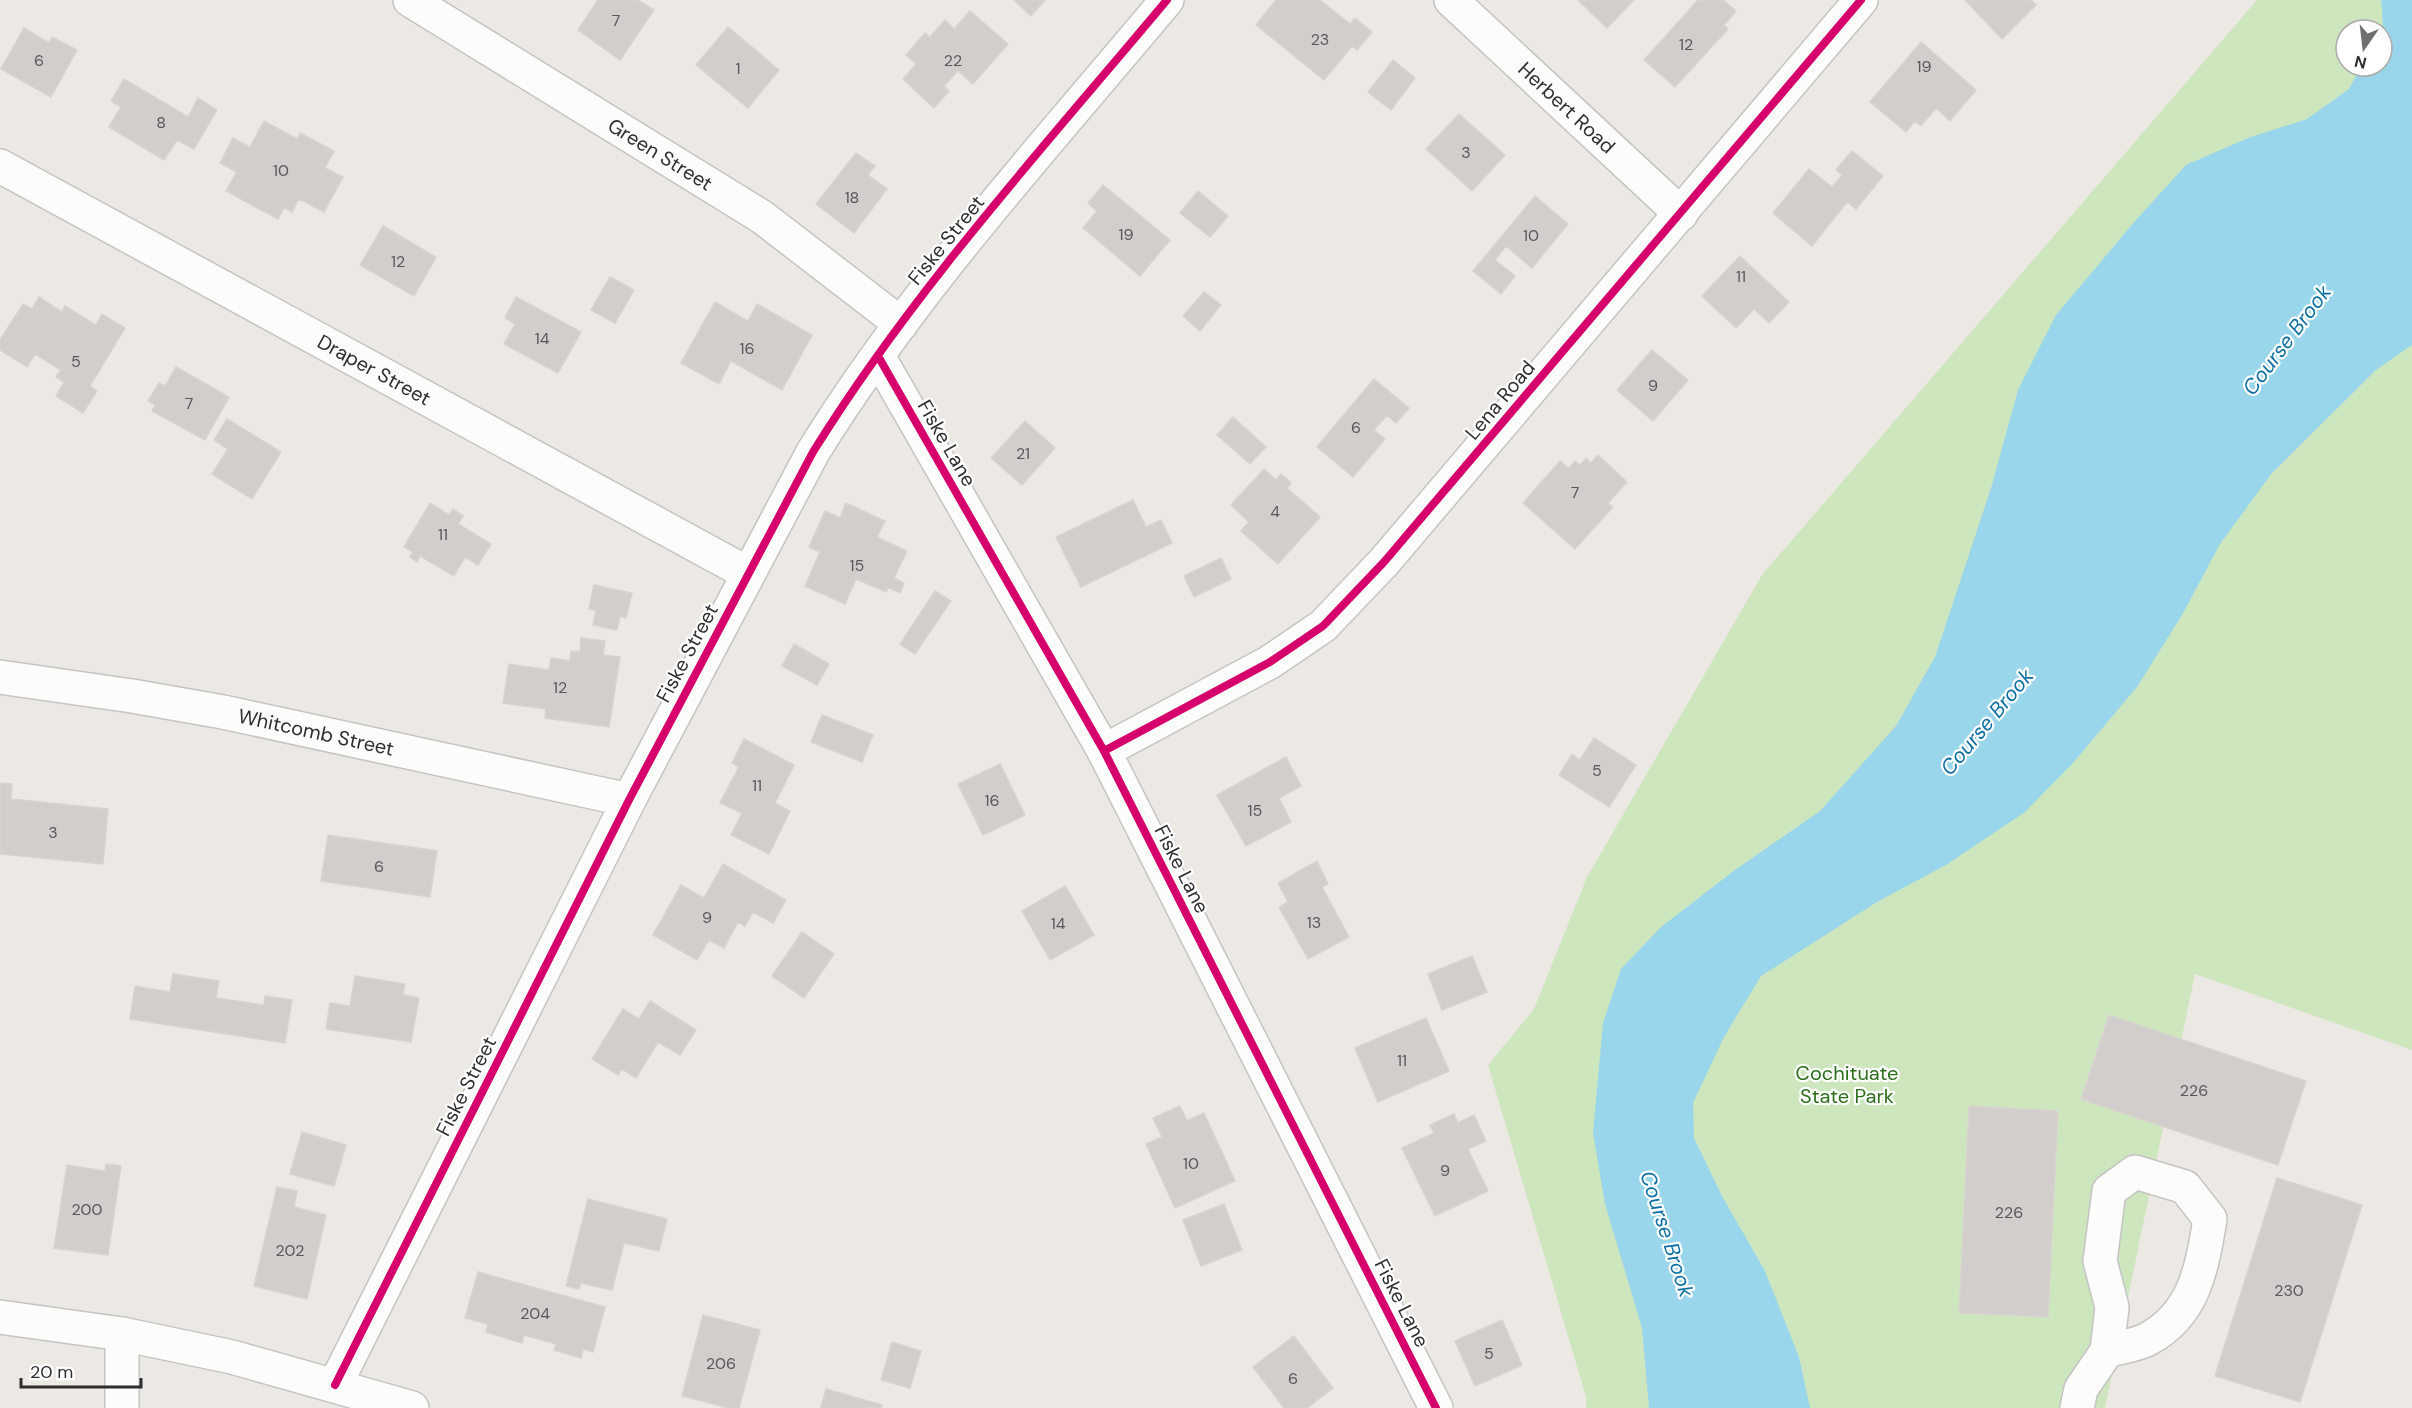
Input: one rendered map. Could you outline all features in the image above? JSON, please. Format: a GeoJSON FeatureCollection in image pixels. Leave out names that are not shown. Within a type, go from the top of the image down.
{"type":"FeatureCollection","features":[{"type":"Feature","properties":{"kind":"street","name":"Green Street"},"geometry":{"type":"LineString","coordinates":[[410,0],[762,217],[901,324]]}},
{"type":"Feature","properties":{"kind":"street","name":"Fiske Street"},"geometry":{"type":"LineString","coordinates":[[335,1385],[628,800],[813,452],[843,404],[958,249],[1167,0]]}},
{"type":"Feature","properties":{"kind":"street","name":"Herbert Road"},"geometry":{"type":"LineString","coordinates":[[1451,0],[1681,214]]}},
{"type":"Feature","properties":{"kind":"street","name":"Lena Road"},"geometry":{"type":"LineString","coordinates":[[1104,751],[1270,662],[1323,626],[1384,562],[1861,0]]}},
{"type":"Feature","properties":{"kind":"street","name":"Draper Street"},"geometry":{"type":"LineString","coordinates":[[0,166],[747,573]]}},
{"type":"Feature","properties":{"kind":"street","name":"Fiske Lane"},"geometry":{"type":"LineString","coordinates":[[878,356],[1104,751],[1437,1408]]}},
{"type":"Feature","properties":{"kind":"street","name":"Whitcomb Street"},"geometry":{"type":"LineString","coordinates":[[0,677],[223,712],[628,800]]}},
{"type":"Feature","properties":{"kind":"street"},"geometry":{"type":"LineString","coordinates":[[2076,1408],[2081,1389],[2107,1351],[2112,1307],[2100,1261],[2109,1191],[2135,1172],[2185,1187],[2210,1219],[2201,1273],[2183,1312],[2148,1340],[2107,1351]]}},
{"type":"Feature","properties":{"kind":"street"},"geometry":{"type":"LineString","coordinates":[[0,1317],[122,1334],[232,1357],[412,1408]]}},
{"type":"Feature","properties":{"kind":"street"},"geometry":{"type":"LineString","coordinates":[[122,1334],[122,1408]]}},
{"type":"Feature","properties":{"kind":"green space","name":"Cochituate State Park"},"geometry":{"type":"Polygon","coordinates":[[[2257,0],[2412,0],[2412,1050],[2195,974],[2105,1408],[1586,1408],[1586,1397],[1488,1065],[1534,1009],[1587,877],[1762,575],[2257,0]]]}},
{"type":"Feature","properties":{"kind":"water","name":"Course Brook"},"geometry":{"type":"Polygon","coordinates":[[[2381,0],[2412,0],[2412,345],[2376,370],[2272,473],[2220,544],[2182,615],[2137,687],[2073,763],[2025,812],[1946,865],[1877,902],[1761,976],[1724,1037],[1693,1103],[1694,1138],[1722,1196],[1765,1271],[1799,1357],[1810,1408],[1649,1408],[1642,1328],[1605,1204],[1593,1133],[1603,1023],[1621,969],[1661,927],[1735,870],[1820,811],[1896,726],[1935,657],[1991,488],[2018,390],[2056,315],[2135,221],[2186,165],[2248,138],[2307,119],[2349,89],[2355,78],[2394,78],[2394,18],[2382,18],[2381,0]]]}},
{"type":"Feature","properties":{"kind":"building"},"geometry":{"type":"Polygon","coordinates":[[[598,0],[638,0],[654,10],[620,60],[578,30],[598,0]]]}},
{"type":"Feature","properties":{"kind":"building"},"geometry":{"type":"Polygon","coordinates":[[[1014,0],[1045,0],[1031,16],[1014,0]]]}},
{"type":"Feature","properties":{"kind":"building"},"geometry":{"type":"Polygon","coordinates":[[[1276,0],[1320,0],[1350,24],[1355,18],[1372,32],[1357,50],[1352,46],[1324,80],[1256,25],[1276,0]]]}},
{"type":"Feature","properties":{"kind":"building"},"geometry":{"type":"Polygon","coordinates":[[[1578,0],[1634,0],[1607,28],[1578,0]]]}},
{"type":"Feature","properties":{"kind":"building"},"geometry":{"type":"Polygon","coordinates":[[[1698,0],[1723,0],[1736,11],[1724,25],[1728,29],[1675,87],[1644,60],[1698,0]]]}},
{"type":"Feature","properties":{"kind":"building"},"geometry":{"type":"Polygon","coordinates":[[[1965,0],[2031,0],[2036,5],[2002,39],[1965,0]]]}},
{"type":"Feature","properties":{"kind":"building"},"geometry":{"type":"Polygon","coordinates":[[[970,11],[1008,44],[973,84],[958,71],[944,86],[949,91],[934,108],[903,79],[916,64],[906,55],[925,33],[930,37],[945,20],[954,29],[970,11]]]}},
{"type":"Feature","properties":{"kind":"building"},"geometry":{"type":"Polygon","coordinates":[[[728,27],[779,70],[748,108],[696,65],[728,27]]]}},
{"type":"Feature","properties":{"kind":"building"},"geometry":{"type":"Polygon","coordinates":[[[24,28],[49,43],[52,37],[77,50],[51,97],[1,69],[24,28]]]}},
{"type":"Feature","properties":{"kind":"building"},"geometry":{"type":"Polygon","coordinates":[[[1921,42],[1976,90],[1950,121],[1936,108],[1921,126],[1915,121],[1906,132],[1870,102],[1921,42]]]}},
{"type":"Feature","properties":{"kind":"building"},"geometry":{"type":"Polygon","coordinates":[[[1393,60],[1415,78],[1391,110],[1368,92],[1393,60]]]}},
{"type":"Feature","properties":{"kind":"building"},"geometry":{"type":"Polygon","coordinates":[[[124,79],[188,117],[198,98],[217,110],[194,149],[177,140],[164,160],[109,127],[121,107],[111,101],[124,79]]]}},
{"type":"Feature","properties":{"kind":"building"},"geometry":{"type":"Polygon","coordinates":[[[1459,114],[1505,155],[1472,191],[1426,149],[1459,114]]]}},
{"type":"Feature","properties":{"kind":"building"},"geometry":{"type":"Polygon","coordinates":[[[264,121],[297,139],[300,133],[334,151],[325,168],[343,177],[324,212],[299,199],[292,212],[284,207],[278,219],[226,191],[237,172],[220,163],[233,138],[250,147],[264,121]]]}},
{"type":"Feature","properties":{"kind":"building"},"geometry":{"type":"Polygon","coordinates":[[[1852,151],[1883,176],[1856,209],[1847,202],[1812,246],[1773,213],[1809,169],[1832,187],[1842,175],[1836,170],[1852,151]]]}},
{"type":"Feature","properties":{"kind":"building"},"geometry":{"type":"Polygon","coordinates":[[[856,153],[875,166],[868,175],[887,189],[854,233],[816,204],[856,153]]]}},
{"type":"Feature","properties":{"kind":"building"},"geometry":{"type":"Polygon","coordinates":[[[1103,185],[1170,240],[1140,276],[1083,228],[1097,211],[1088,203],[1103,185]]]}},
{"type":"Feature","properties":{"kind":"building"},"geometry":{"type":"Polygon","coordinates":[[[1198,191],[1228,216],[1210,237],[1180,213],[1198,191]]]}},
{"type":"Feature","properties":{"kind":"building"},"geometry":{"type":"Polygon","coordinates":[[[1535,196],[1568,224],[1532,268],[1506,246],[1495,260],[1515,276],[1501,294],[1473,271],[1535,196]]]}},
{"type":"Feature","properties":{"kind":"building"},"geometry":{"type":"Polygon","coordinates":[[[383,226],[436,257],[414,296],[360,265],[383,226]]]}},
{"type":"Feature","properties":{"kind":"building"},"geometry":{"type":"Polygon","coordinates":[[[1740,256],[1789,302],[1769,323],[1754,309],[1736,328],[1702,296],[1740,256]]]}},
{"type":"Feature","properties":{"kind":"building"},"geometry":{"type":"Polygon","coordinates":[[[610,277],[634,290],[615,323],[591,310],[610,277]]]}},
{"type":"Feature","properties":{"kind":"building"},"geometry":{"type":"Polygon","coordinates":[[[1204,292],[1221,305],[1200,331],[1183,316],[1204,292]]]}},
{"type":"Feature","properties":{"kind":"building"},"geometry":{"type":"Polygon","coordinates":[[[39,297],[62,312],[65,306],[96,325],[102,314],[125,328],[90,386],[97,391],[83,413],[56,396],[64,382],[56,377],[61,370],[35,354],[27,367],[0,350],[0,340],[23,304],[32,309],[39,297]]]}},
{"type":"Feature","properties":{"kind":"building"},"geometry":{"type":"Polygon","coordinates":[[[516,297],[581,332],[558,373],[504,344],[515,324],[505,318],[516,297]]]}},
{"type":"Feature","properties":{"kind":"building"},"geometry":{"type":"Polygon","coordinates":[[[715,302],[748,321],[757,304],[812,335],[782,390],[731,361],[719,384],[681,363],[715,302]]]}},
{"type":"Feature","properties":{"kind":"building"},"geometry":{"type":"Polygon","coordinates":[[[1652,350],[1688,380],[1653,421],[1617,390],[1652,350]]]}},
{"type":"Feature","properties":{"kind":"building"},"geometry":{"type":"Polygon","coordinates":[[[176,367],[229,397],[205,440],[152,411],[155,405],[148,401],[159,383],[165,386],[176,367]]]}},
{"type":"Feature","properties":{"kind":"building"},"geometry":{"type":"Polygon","coordinates":[[[1374,379],[1409,408],[1396,423],[1387,415],[1374,430],[1385,439],[1353,477],[1317,447],[1374,379]]]}},
{"type":"Feature","properties":{"kind":"building"},"geometry":{"type":"Polygon","coordinates":[[[1233,417],[1266,447],[1250,464],[1217,435],[1233,417]]]}},
{"type":"Feature","properties":{"kind":"building"},"geometry":{"type":"Polygon","coordinates":[[[227,419],[281,452],[252,499],[212,474],[228,449],[214,440],[227,419]]]}},
{"type":"Feature","properties":{"kind":"building"},"geometry":{"type":"Polygon","coordinates":[[[1025,421],[1055,448],[1022,485],[991,458],[1025,421]]]}},
{"type":"Feature","properties":{"kind":"building"},"geometry":{"type":"Polygon","coordinates":[[[1598,455],[1627,482],[1608,503],[1613,507],[1575,549],[1523,503],[1560,461],[1569,468],[1575,461],[1580,465],[1586,458],[1591,463],[1598,455]]]}},
{"type":"Feature","properties":{"kind":"building"},"geometry":{"type":"Polygon","coordinates":[[[1264,469],[1276,480],[1281,474],[1291,483],[1287,488],[1320,517],[1278,564],[1241,531],[1249,522],[1231,505],[1264,469]]]}},
{"type":"Feature","properties":{"kind":"building"},"geometry":{"type":"Polygon","coordinates":[[[1133,500],[1146,527],[1161,520],[1172,543],[1081,587],[1056,537],[1133,500]]]}},
{"type":"Feature","properties":{"kind":"building"},"geometry":{"type":"Polygon","coordinates":[[[430,503],[449,515],[453,509],[463,516],[458,524],[491,544],[478,565],[465,557],[454,576],[420,556],[417,562],[410,557],[413,552],[404,547],[430,503]]]}},
{"type":"Feature","properties":{"kind":"building"},"geometry":{"type":"Polygon","coordinates":[[[846,503],[885,521],[877,537],[907,551],[894,578],[904,583],[900,593],[888,587],[886,592],[856,579],[845,604],[805,586],[820,552],[809,547],[825,511],[840,518],[846,503]]]}},
{"type":"Feature","properties":{"kind":"building"},"geometry":{"type":"Polygon","coordinates":[[[1221,558],[1231,579],[1194,597],[1184,576],[1221,558]]]}},
{"type":"Feature","properties":{"kind":"building"},"geometry":{"type":"Polygon","coordinates":[[[594,585],[632,593],[626,618],[620,616],[617,630],[593,625],[596,610],[589,609],[594,585]]]}},
{"type":"Feature","properties":{"kind":"building"},"geometry":{"type":"Polygon","coordinates":[[[935,591],[951,601],[915,654],[900,644],[935,591]]]}},
{"type":"Feature","properties":{"kind":"building"},"geometry":{"type":"Polygon","coordinates":[[[581,638],[605,641],[603,655],[620,657],[609,727],[545,718],[546,709],[503,703],[509,664],[549,670],[551,658],[570,661],[571,651],[580,652],[581,638]]]}},
{"type":"Feature","properties":{"kind":"building"},"geometry":{"type":"Polygon","coordinates":[[[794,644],[829,664],[817,685],[782,666],[794,644]]]}},
{"type":"Feature","properties":{"kind":"building"},"geometry":{"type":"Polygon","coordinates":[[[822,715],[873,735],[862,762],[811,742],[822,715]]]}},
{"type":"Feature","properties":{"kind":"building"},"geometry":{"type":"Polygon","coordinates":[[[1594,738],[1636,765],[1609,807],[1559,775],[1572,754],[1580,760],[1594,738]]]}},
{"type":"Feature","properties":{"kind":"building"},"geometry":{"type":"Polygon","coordinates":[[[744,739],[794,765],[775,803],[790,811],[769,854],[731,835],[742,813],[720,803],[739,767],[732,763],[744,739]]]}},
{"type":"Feature","properties":{"kind":"building"},"geometry":{"type":"Polygon","coordinates":[[[1286,757],[1301,786],[1279,798],[1291,822],[1246,846],[1217,795],[1286,757]]]}},
{"type":"Feature","properties":{"kind":"building"},"geometry":{"type":"Polygon","coordinates":[[[1000,764],[1025,815],[983,835],[958,784],[1000,764]]]}},
{"type":"Feature","properties":{"kind":"building"},"geometry":{"type":"Polygon","coordinates":[[[0,783],[12,784],[11,799],[108,809],[103,864],[0,854],[0,783]]]}},
{"type":"Feature","properties":{"kind":"building"},"geometry":{"type":"Polygon","coordinates":[[[328,835],[437,851],[430,897],[321,881],[328,835]]]}},
{"type":"Feature","properties":{"kind":"building"},"geometry":{"type":"Polygon","coordinates":[[[1317,861],[1328,884],[1322,887],[1349,937],[1308,959],[1279,907],[1288,902],[1278,883],[1317,861]]]}},
{"type":"Feature","properties":{"kind":"building"},"geometry":{"type":"Polygon","coordinates":[[[723,864],[786,900],[773,923],[753,912],[745,926],[738,922],[724,948],[709,940],[697,960],[653,935],[681,885],[704,898],[723,864]]]}},
{"type":"Feature","properties":{"kind":"building"},"geometry":{"type":"Polygon","coordinates":[[[1065,886],[1094,935],[1050,960],[1022,911],[1065,886]]]}},
{"type":"Feature","properties":{"kind":"building"},"geometry":{"type":"Polygon","coordinates":[[[802,932],[834,954],[804,998],[772,976],[802,932]]]}},
{"type":"Feature","properties":{"kind":"building"},"geometry":{"type":"Polygon","coordinates":[[[1472,956],[1487,992],[1442,1010],[1428,974],[1472,956]]]}},
{"type":"Feature","properties":{"kind":"building"},"geometry":{"type":"Polygon","coordinates":[[[173,974],[219,981],[216,998],[264,1005],[265,996],[292,1000],[285,1043],[130,1019],[135,986],[170,992],[173,974]]]}},
{"type":"Feature","properties":{"kind":"building"},"geometry":{"type":"Polygon","coordinates":[[[355,976],[405,984],[403,995],[419,998],[411,1042],[326,1029],[330,1003],[350,1006],[355,976]]]}},
{"type":"Feature","properties":{"kind":"building"},"geometry":{"type":"Polygon","coordinates":[[[650,1001],[696,1030],[680,1055],[658,1042],[636,1078],[622,1069],[618,1075],[592,1059],[623,1009],[639,1019],[650,1001]]]}},
{"type":"Feature","properties":{"kind":"building"},"geometry":{"type":"Polygon","coordinates":[[[2109,1015],[2306,1081],[2278,1165],[2081,1099],[2109,1015]]]}},
{"type":"Feature","properties":{"kind":"building"},"geometry":{"type":"Polygon","coordinates":[[[1426,1018],[1449,1071],[1378,1102],[1355,1048],[1426,1018]]]}},
{"type":"Feature","properties":{"kind":"building"},"geometry":{"type":"Polygon","coordinates":[[[1180,1106],[1187,1121],[1204,1113],[1235,1181],[1175,1208],[1146,1144],[1162,1137],[1153,1118],[1180,1106]]]}},
{"type":"Feature","properties":{"kind":"building"},"geometry":{"type":"Polygon","coordinates":[[[1969,1106],[2058,1111],[2048,1317],[1959,1313],[1969,1106]]]}},
{"type":"Feature","properties":{"kind":"building"},"geometry":{"type":"Polygon","coordinates":[[[1454,1114],[1458,1123],[1474,1115],[1486,1141],[1468,1149],[1488,1191],[1435,1216],[1402,1148],[1434,1133],[1430,1125],[1454,1114]]]}},
{"type":"Feature","properties":{"kind":"building"},"geometry":{"type":"Polygon","coordinates":[[[302,1132],[346,1145],[334,1186],[290,1174],[302,1132]]]}},
{"type":"Feature","properties":{"kind":"building"},"geometry":{"type":"Polygon","coordinates":[[[106,1164],[121,1166],[108,1255],[54,1248],[67,1165],[105,1171],[106,1164]]]}},
{"type":"Feature","properties":{"kind":"building"},"geometry":{"type":"Polygon","coordinates":[[[2277,1178],[2362,1205],[2300,1402],[2215,1376],[2277,1178]]]}},
{"type":"Feature","properties":{"kind":"building"},"geometry":{"type":"Polygon","coordinates":[[[277,1187],[297,1191],[294,1207],[326,1215],[307,1299],[254,1286],[277,1187]]]}},
{"type":"Feature","properties":{"kind":"building"},"geometry":{"type":"Polygon","coordinates":[[[588,1199],[667,1219],[659,1251],[624,1243],[612,1290],[581,1283],[579,1289],[566,1286],[588,1199]]]}},
{"type":"Feature","properties":{"kind":"building"},"geometry":{"type":"Polygon","coordinates":[[[1224,1204],[1242,1250],[1201,1266],[1183,1220],[1224,1204]]]}},
{"type":"Feature","properties":{"kind":"building"},"geometry":{"type":"Polygon","coordinates":[[[478,1272],[605,1307],[593,1352],[583,1349],[581,1358],[554,1350],[556,1344],[524,1335],[522,1343],[486,1332],[488,1324],[465,1318],[478,1272]]]}},
{"type":"Feature","properties":{"kind":"building"},"geometry":{"type":"Polygon","coordinates":[[[703,1315],[760,1330],[739,1408],[729,1408],[682,1396],[703,1315]]]}},
{"type":"Feature","properties":{"kind":"building"},"geometry":{"type":"Polygon","coordinates":[[[1502,1320],[1522,1365],[1475,1386],[1455,1341],[1502,1320]]]}},
{"type":"Feature","properties":{"kind":"building"},"geometry":{"type":"Polygon","coordinates":[[[1294,1336],[1333,1388],[1307,1408],[1284,1408],[1253,1367],[1294,1336]]]}},
{"type":"Feature","properties":{"kind":"building"},"geometry":{"type":"Polygon","coordinates":[[[892,1342],[921,1351],[910,1388],[881,1380],[892,1342]]]}},
{"type":"Feature","properties":{"kind":"building"},"geometry":{"type":"Polygon","coordinates":[[[826,1389],[882,1405],[881,1408],[821,1408],[826,1389]]]}},
{"type":"Feature","properties":{"kind":"cycle path"},"geometry":{"type":"LineString","coordinates":[[335,1385],[629,800],[813,452],[852,392],[937,276],[1167,0]]}},
{"type":"Feature","properties":{"kind":"cycle path"},"geometry":{"type":"LineString","coordinates":[[1104,751],[1270,662],[1323,626],[1384,562],[1861,0]]}},
{"type":"Feature","properties":{"kind":"cycle path"},"geometry":{"type":"LineString","coordinates":[[878,356],[1104,751],[1436,1408]]}}]}
